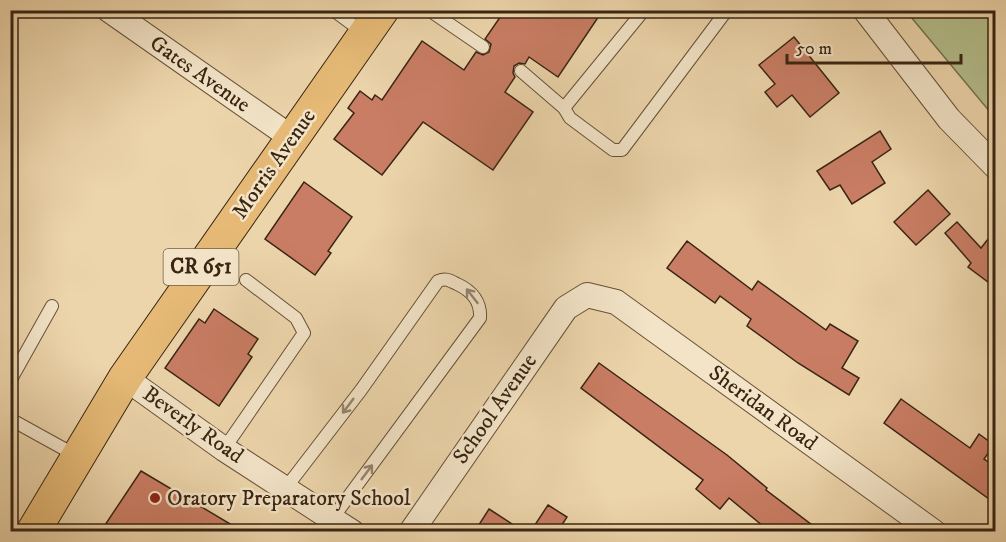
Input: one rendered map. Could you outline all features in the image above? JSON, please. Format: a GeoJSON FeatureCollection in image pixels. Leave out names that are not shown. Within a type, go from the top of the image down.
{"type":"FeatureCollection","features":[{"type":"Feature","properties":{"kind":"main road","name":"Morris Avenue"},"geometry":{"type":"LineString","coordinates":[[33,531],[124,378],[373,22]]}},
{"type":"Feature","properties":{"kind":"street","name":"Gates Avenue"},"geometry":{"type":"LineString","coordinates":[[109,10],[133,22],[291,138]]}},
{"type":"Feature","properties":{"kind":"street"},"geometry":{"type":"LineString","coordinates":[[865,10],[949,119],[996,167]]}},
{"type":"Feature","properties":{"kind":"street","name":"School Avenue"},"geometry":{"type":"LineString","coordinates":[[411,531],[566,308],[587,295]]}},
{"type":"Feature","properties":{"kind":"street","name":"Sheridan Road"},"geometry":{"type":"LineString","coordinates":[[587,295],[616,302],[934,531]]}},
{"type":"Feature","properties":{"kind":"street","name":"Beverly Road"},"geometry":{"type":"LineString","coordinates":[[124,378],[224,449],[342,525]]}},
{"type":"Feature","properties":{"kind":"lane"},"geometry":{"type":"LineString","coordinates":[[333,10],[373,22]]}},
{"type":"Feature","properties":{"kind":"lane"},"geometry":{"type":"LineString","coordinates":[[429,10],[483,47]]}},
{"type":"Feature","properties":{"kind":"lane"},"geometry":{"type":"LineString","coordinates":[[564,108],[644,10]]}},
{"type":"Feature","properties":{"kind":"lane"},"geometry":{"type":"LineString","coordinates":[[521,71],[564,108],[570,118],[613,150],[622,150],[727,10]]}},
{"type":"Feature","properties":{"kind":"lane"},"geometry":{"type":"LineString","coordinates":[[285,489],[361,390],[438,280],[446,279],[469,290],[477,300],[481,311],[480,318],[403,425],[342,525]]}},
{"type":"Feature","properties":{"kind":"lane"},"geometry":{"type":"LineString","coordinates":[[224,449],[304,333],[296,318],[246,280]]}},
{"type":"Feature","properties":{"kind":"lane"},"geometry":{"type":"LineString","coordinates":[[10,381],[52,306]]}},
{"type":"Feature","properties":{"kind":"lane"},"geometry":{"type":"LineString","coordinates":[[10,419],[78,457]]}},
{"type":"Feature","properties":{"kind":"green space"},"geometry":{"type":"Polygon","coordinates":[[[906,11],[995,11],[995,118],[906,11]]]}},
{"type":"Feature","properties":{"kind":"building"},"geometry":{"type":"Polygon","coordinates":[[[505,10],[603,10],[558,77],[529,57],[525,64],[519,63],[514,66],[515,77],[505,92],[533,112],[493,170],[423,122],[382,175],[334,139],[354,113],[348,108],[360,91],[372,100],[375,95],[382,100],[422,41],[464,70],[476,52],[483,55],[489,52],[491,44],[485,39],[505,10]]]}},
{"type":"Feature","properties":{"kind":"building"},"geometry":{"type":"Polygon","coordinates":[[[794,37],[839,93],[810,117],[792,95],[777,107],[765,92],[775,84],[759,65],[794,37]]]}},
{"type":"Feature","properties":{"kind":"building"},"geometry":{"type":"Polygon","coordinates":[[[880,131],[891,149],[872,162],[885,183],[852,204],[840,185],[830,190],[817,171],[880,131]]]}},
{"type":"Feature","properties":{"kind":"building"},"geometry":{"type":"Polygon","coordinates":[[[304,182],[352,217],[328,251],[331,253],[315,275],[265,239],[304,182]]]}},
{"type":"Feature","properties":{"kind":"building"},"geometry":{"type":"Polygon","coordinates":[[[928,190],[950,214],[916,245],[894,222],[928,190]]]}},
{"type":"Feature","properties":{"kind":"building"},"geometry":{"type":"Polygon","coordinates":[[[957,222],[981,248],[996,229],[996,288],[968,267],[971,263],[945,233],[957,222]]]}},
{"type":"Feature","properties":{"kind":"building"},"geometry":{"type":"Polygon","coordinates":[[[687,241],[752,290],[758,281],[826,330],[830,324],[858,341],[842,368],[859,378],[849,395],[798,363],[747,326],[751,319],[720,296],[715,303],[667,268],[687,241]]]}},
{"type":"Feature","properties":{"kind":"building"},"geometry":{"type":"Polygon","coordinates":[[[214,309],[258,339],[248,354],[252,357],[219,406],[165,368],[199,319],[205,323],[214,309]]]}},
{"type":"Feature","properties":{"kind":"building"},"geometry":{"type":"Polygon","coordinates":[[[599,363],[727,455],[767,488],[766,490],[820,531],[769,531],[729,498],[720,509],[696,489],[703,480],[581,388],[599,363]]]}},
{"type":"Feature","properties":{"kind":"building"},"geometry":{"type":"Polygon","coordinates":[[[901,399],[970,448],[979,434],[994,445],[984,459],[996,467],[996,504],[884,423],[901,399]]]}},
{"type":"Feature","properties":{"kind":"building","name":"Oratory Preparatory School"},"geometry":{"type":"Polygon","coordinates":[[[141,471],[242,531],[101,531],[141,471]]]}},
{"type":"Feature","properties":{"kind":"building"},"geometry":{"type":"Polygon","coordinates":[[[548,505],[567,517],[558,531],[531,531],[548,505]]]}},
{"type":"Feature","properties":{"kind":"building"},"geometry":{"type":"Polygon","coordinates":[[[489,509],[523,531],[475,531],[489,509]]]}},
{"type":"Feature","properties":{"kind":"place","name":"Oratory Preparatory School"},"geometry":{"type":"Point","coordinates":[155,498]}}]}
